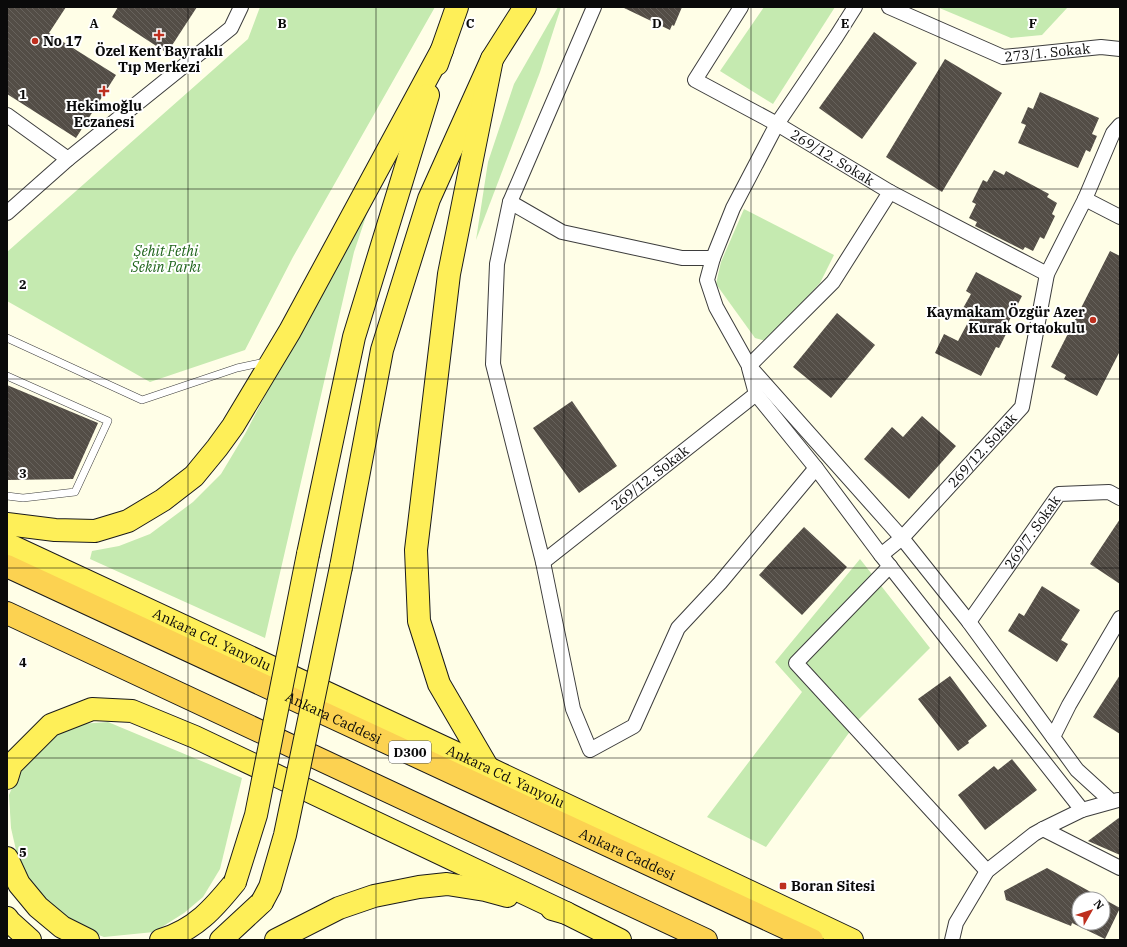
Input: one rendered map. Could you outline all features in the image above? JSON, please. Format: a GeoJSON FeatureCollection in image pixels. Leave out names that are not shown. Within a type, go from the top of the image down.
{"type":"FeatureCollection","features":[{"type":"Feature","properties":{"kind":"highway","name":"Ankara Caddesi"},"geometry":{"type":"LineString","coordinates":[[7,566],[812,940]]}},
{"type":"Feature","properties":{"kind":"highway"},"geometry":{"type":"LineString","coordinates":[[7,614],[706,940]]}},
{"type":"Feature","properties":{"kind":"main road"},"geometry":{"type":"LineString","coordinates":[[161,940],[195,924],[214,908],[235,882],[256,815],[308,554],[354,337],[442,50],[457,7]]}},
{"type":"Feature","properties":{"kind":"main road"},"geometry":{"type":"LineString","coordinates":[[222,940],[262,902],[270,887],[285,835],[341,567],[382,350],[428,199],[492,59],[525,7]]}},
{"type":"Feature","properties":{"kind":"main road"},"geometry":{"type":"LineString","coordinates":[[7,524],[55,530],[95,531],[128,521],[163,500],[194,476],[218,448],[233,426],[290,331],[442,50]]}},
{"type":"Feature","properties":{"kind":"main road"},"geometry":{"type":"LineString","coordinates":[[488,768],[439,684],[419,621],[416,550],[449,274],[492,59]]}},
{"type":"Feature","properties":{"kind":"main road","name":"Ankara Cd. Yanyolu"},"geometry":{"type":"LineString","coordinates":[[7,544],[488,768],[852,940]]}},
{"type":"Feature","properties":{"kind":"main road"},"geometry":{"type":"LineString","coordinates":[[7,778],[11,765],[51,725],[92,709],[132,711],[195,737],[620,940]]}},
{"type":"Feature","properties":{"kind":"main road"},"geometry":{"type":"LineString","coordinates":[[7,858],[19,884],[38,907],[62,927],[88,940]]}},
{"type":"Feature","properties":{"kind":"main road"},"geometry":{"type":"LineString","coordinates":[[276,940],[346,906],[374,896],[419,887],[447,884],[485,890],[566,913]]}},
{"type":"Feature","properties":{"kind":"main road"},"geometry":{"type":"LineString","coordinates":[[7,918],[30,940]]}},
{"type":"Feature","properties":{"kind":"street"},"geometry":{"type":"LineString","coordinates":[[7,213],[68,160],[231,28],[241,7]]}},
{"type":"Feature","properties":{"kind":"street"},"geometry":{"type":"LineString","coordinates":[[594,7],[510,202],[497,264],[493,364],[543,562],[573,709],[590,750],[634,726],[678,628],[720,582],[816,468]]}},
{"type":"Feature","properties":{"kind":"street","name":"269/12. Sokak"},"geometry":{"type":"LineString","coordinates":[[741,7],[695,80],[777,124],[890,192],[1047,274]]}},
{"type":"Feature","properties":{"kind":"street"},"geometry":{"type":"LineString","coordinates":[[855,7],[777,124],[733,208],[712,258],[707,280],[716,307],[749,366],[902,538],[969,622],[1077,770],[1116,800]]}},
{"type":"Feature","properties":{"kind":"street","name":"273/1. Sokak"},"geometry":{"type":"LineString","coordinates":[[889,7],[1003,57],[1101,47],[1120,49]]}},
{"type":"Feature","properties":{"kind":"street"},"geometry":{"type":"LineString","coordinates":[[7,115],[68,160]]}},
{"type":"Feature","properties":{"kind":"street","name":"269/12. Sokak"},"geometry":{"type":"LineString","coordinates":[[987,871],[796,663],[886,560],[902,538],[1022,407],[1047,274],[1085,199],[1113,133],[1120,125]]}},
{"type":"Feature","properties":{"kind":"street"},"geometry":{"type":"LineString","coordinates":[[749,366],[833,282],[890,192]]}},
{"type":"Feature","properties":{"kind":"street"},"geometry":{"type":"LineString","coordinates":[[1085,199],[1120,217]]}},
{"type":"Feature","properties":{"kind":"street"},"geometry":{"type":"LineString","coordinates":[[510,202],[562,232],[682,258],[712,258]]}},
{"type":"Feature","properties":{"kind":"street"},"geometry":{"type":"LineString","coordinates":[[749,366],[756,394],[816,468],[886,560],[1082,810]]}},
{"type":"Feature","properties":{"kind":"street","name":"269/12. Sokak"},"geometry":{"type":"LineString","coordinates":[[543,562],[756,394]]}},
{"type":"Feature","properties":{"kind":"street","name":"269/7. Sokak"},"geometry":{"type":"LineString","coordinates":[[969,622],[1059,494],[1109,492],[1120,498]]}},
{"type":"Feature","properties":{"kind":"street"},"geometry":{"type":"LineString","coordinates":[[1053,737],[1069,705],[1120,618]]}},
{"type":"Feature","properties":{"kind":"street"},"geometry":{"type":"LineString","coordinates":[[952,940],[956,923],[987,871],[1034,834],[1043,829],[1082,810],[1116,800]]}},
{"type":"Feature","properties":{"kind":"street"},"geometry":{"type":"LineString","coordinates":[[1043,829],[1120,868]]}},
{"type":"Feature","properties":{"kind":"lane"},"geometry":{"type":"LineString","coordinates":[[7,338],[142,400],[237,368],[272,361]]}},
{"type":"Feature","properties":{"kind":"lane"},"geometry":{"type":"LineString","coordinates":[[7,376],[108,422],[75,492],[23,498],[7,496]]}},
{"type":"Feature","properties":{"kind":"green space","name":"Şehit Fethi Sekin Parkı"},"geometry":{"type":"Polygon","coordinates":[[[260,7],[435,7],[293,257],[245,350],[150,382],[7,301],[7,252],[248,39],[260,7]]]}},
{"type":"Feature","properties":{"kind":"green space"},"geometry":{"type":"Polygon","coordinates":[[[558,7],[561,7],[540,72],[476,240],[488,162],[514,84],[558,7]]]}},
{"type":"Feature","properties":{"kind":"green space"},"geometry":{"type":"Polygon","coordinates":[[[764,7],[835,7],[773,104],[720,71],[764,7]]]}},
{"type":"Feature","properties":{"kind":"green space"},"geometry":{"type":"Polygon","coordinates":[[[937,7],[1068,7],[1042,35],[1011,38],[937,7]]]}},
{"type":"Feature","properties":{"kind":"green space"},"geometry":{"type":"Polygon","coordinates":[[[379,178],[354,252],[265,638],[90,559],[92,551],[119,546],[150,534],[193,502],[221,474],[245,434],[379,178]]]}},
{"type":"Feature","properties":{"kind":"green space"},"geometry":{"type":"Polygon","coordinates":[[[744,209],[834,255],[820,283],[766,341],[755,338],[716,284],[721,262],[744,209]]]}},
{"type":"Feature","properties":{"kind":"green space"},"geometry":{"type":"Polygon","coordinates":[[[860,559],[930,648],[859,719],[766,847],[707,817],[802,692],[775,662],[860,559]]]}},
{"type":"Feature","properties":{"kind":"green space"},"geometry":{"type":"Polygon","coordinates":[[[108,722],[242,778],[220,869],[203,897],[184,913],[154,932],[104,937],[74,926],[41,896],[21,872],[11,828],[9,795],[20,768],[58,731],[80,724],[108,722]]]}},
{"type":"Feature","properties":{"kind":"building","name":"No 17"},"geometry":{"type":"Polygon","coordinates":[[[7,7],[66,7],[49,33],[116,75],[76,138],[7,94],[7,7]]]}},
{"type":"Feature","properties":{"kind":"building","name":"Özel Kent Bayraklı Tıp Merkezi"},"geometry":{"type":"Polygon","coordinates":[[[118,7],[197,7],[167,53],[112,17],[118,7]]]}},
{"type":"Feature","properties":{"kind":"building"},"geometry":{"type":"Polygon","coordinates":[[[622,7],[682,7],[674,26],[672,25],[670,30],[622,7]]]}},
{"type":"Feature","properties":{"kind":"building"},"geometry":{"type":"Polygon","coordinates":[[[874,32],[917,63],[862,139],[819,108],[874,32]]]}},
{"type":"Feature","properties":{"kind":"building"},"geometry":{"type":"Polygon","coordinates":[[[945,59],[1002,93],[942,192],[886,157],[945,59]]]}},
{"type":"Feature","properties":{"kind":"building"},"geometry":{"type":"Polygon","coordinates":[[[1040,92],[1099,118],[1092,134],[1097,136],[1090,152],[1086,150],[1078,168],[1018,143],[1026,125],[1021,123],[1028,107],[1033,109],[1040,92]]]}},
{"type":"Feature","properties":{"kind":"building"},"geometry":{"type":"Polygon","coordinates":[[[994,170],[1004,175],[1006,171],[1049,194],[1047,197],[1057,203],[1052,214],[1055,216],[1044,239],[1040,237],[1033,251],[1025,247],[1023,250],[975,226],[977,222],[969,218],[976,204],[972,202],[983,180],[987,182],[994,170]]]}},
{"type":"Feature","properties":{"kind":"building","name":"Kaymakam Özgür Azer Kurak Ortaokulu"},"geometry":{"type":"Polygon","coordinates":[[[1110,251],[1120,256],[1120,351],[1097,396],[1064,379],[1066,375],[1051,367],[1110,251]]]}},
{"type":"Feature","properties":{"kind":"building"},"geometry":{"type":"Polygon","coordinates":[[[976,272],[1022,296],[1005,329],[1008,330],[999,348],[996,347],[981,376],[935,353],[944,334],[958,341],[972,315],[962,310],[971,294],[966,291],[976,272]]]}},
{"type":"Feature","properties":{"kind":"building"},"geometry":{"type":"Polygon","coordinates":[[[837,313],[875,345],[831,398],[793,367],[837,313]]]}},
{"type":"Feature","properties":{"kind":"building"},"geometry":{"type":"Polygon","coordinates":[[[7,385],[98,423],[73,479],[7,480],[7,385]]]}},
{"type":"Feature","properties":{"kind":"building"},"geometry":{"type":"Polygon","coordinates":[[[572,401],[617,466],[579,493],[533,428],[572,401]]]}},
{"type":"Feature","properties":{"kind":"building"},"geometry":{"type":"Polygon","coordinates":[[[922,416],[956,446],[909,499],[864,459],[892,427],[903,437],[922,416]]]}},
{"type":"Feature","properties":{"kind":"building"},"geometry":{"type":"Polygon","coordinates":[[[1120,519],[1120,584],[1090,564],[1120,519]]]}},
{"type":"Feature","properties":{"kind":"building"},"geometry":{"type":"Polygon","coordinates":[[[804,527],[847,567],[802,615],[759,575],[804,527]]]}},
{"type":"Feature","properties":{"kind":"building"},"geometry":{"type":"Polygon","coordinates":[[[1042,586],[1080,610],[1061,640],[1068,644],[1057,662],[1008,631],[1019,613],[1024,616],[1042,586]]]}},
{"type":"Feature","properties":{"kind":"building"},"geometry":{"type":"Polygon","coordinates":[[[1120,675],[1120,734],[1093,717],[1120,675]]]}},
{"type":"Feature","properties":{"kind":"building"},"geometry":{"type":"Polygon","coordinates":[[[950,676],[987,726],[958,751],[918,699],[950,676]]]}},
{"type":"Feature","properties":{"kind":"building"},"geometry":{"type":"Polygon","coordinates":[[[1012,759],[1037,790],[985,830],[958,795],[994,766],[998,770],[1012,759]]]}},
{"type":"Feature","properties":{"kind":"building"},"geometry":{"type":"Polygon","coordinates":[[[1120,817],[1120,855],[1088,841],[1120,817]]]}},
{"type":"Feature","properties":{"kind":"building"},"geometry":{"type":"Polygon","coordinates":[[[1047,868],[1089,891],[1071,891],[1071,926],[1006,900],[1004,891],[1047,868]]]}},
{"type":"Feature","properties":{"kind":"building"},"geometry":{"type":"Polygon","coordinates":[[[1111,903],[1120,908],[1111,927],[1111,903]]]}},
{"type":"Feature","properties":{"kind":"building"},"geometry":{"type":"Polygon","coordinates":[[[1088,931],[1109,931],[1105,939],[1088,931]]]}},
{"type":"Feature","properties":{"kind":"place","name":"Özel Kent Bayraklı Tıp Merkezi"},"geometry":{"type":"Point","coordinates":[159,35]}},
{"type":"Feature","properties":{"kind":"place","name":"No 17"},"geometry":{"type":"Point","coordinates":[35,41]}},
{"type":"Feature","properties":{"kind":"place","name":"Hekimoğlu Eczanesi"},"geometry":{"type":"Point","coordinates":[104,91]}},
{"type":"Feature","properties":{"kind":"place","name":"Kaymakam Özgür Azer Kurak Ortaokulu"},"geometry":{"type":"Point","coordinates":[1093,320]}},
{"type":"Feature","properties":{"kind":"place","name":"Boran Sitesi"},"geometry":{"type":"Point","coordinates":[783,886]}}]}
